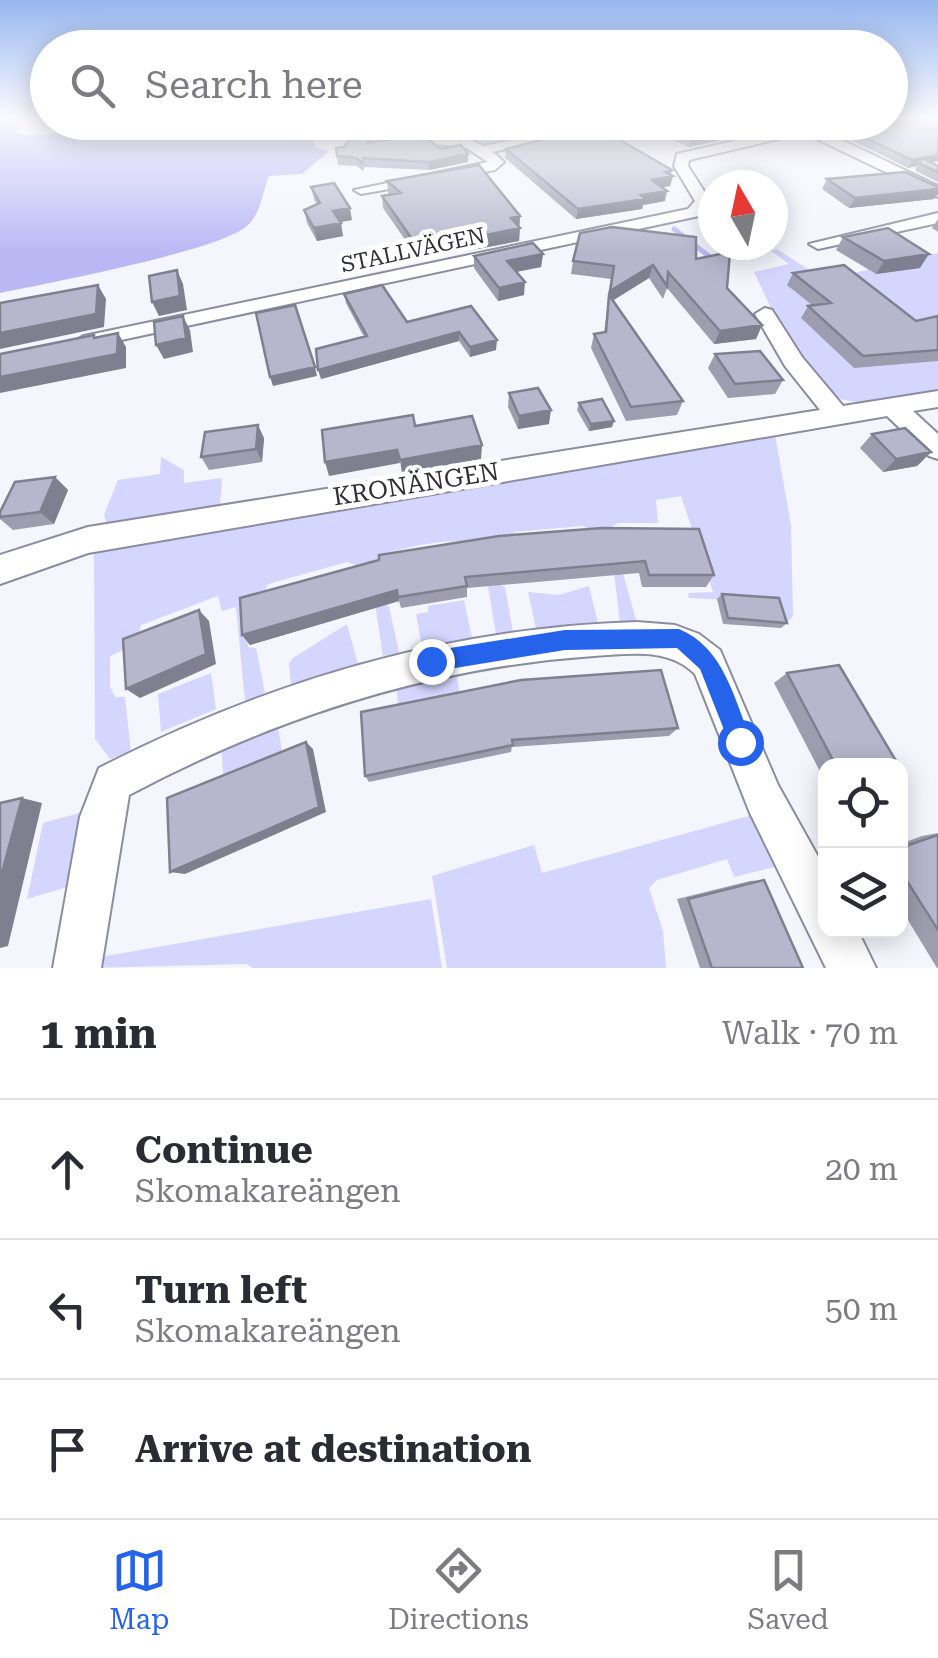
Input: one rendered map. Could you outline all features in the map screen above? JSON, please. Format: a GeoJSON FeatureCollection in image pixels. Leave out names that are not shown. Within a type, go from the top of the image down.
{"type":"FeatureCollection","features":[{"type":"Feature","properties":{"kind":"street"},"geometry":{"type":"LineString","coordinates":[[361,190],[494,162]]}},
{"type":"Feature","properties":{"kind":"street","name":"STALLVÄGEN"},"geometry":{"type":"LineString","coordinates":[[65,346],[693,214],[702,207],[702,198],[681,162]]}},
{"type":"Feature","properties":{"kind":"street"},"geometry":{"type":"LineString","coordinates":[[875,162],[938,192]]}},
{"type":"Feature","properties":{"kind":"street"},"geometry":{"type":"LineString","coordinates":[[899,174],[938,167]]}},
{"type":"Feature","properties":{"kind":"street"},"geometry":{"type":"LineString","coordinates":[[818,244],[938,218]]}},
{"type":"Feature","properties":{"kind":"street"},"geometry":{"type":"LineString","coordinates":[[765,314],[793,361],[838,416]]}},
{"type":"Feature","properties":{"kind":"street","name":"KRONÄNGEN"},"geometry":{"type":"LineString","coordinates":[[0,570],[25,558],[88,540],[938,399]]}},
{"type":"Feature","properties":{"kind":"street"},"geometry":{"type":"LineString","coordinates":[[892,406],[938,449]]}},
{"type":"Feature","properties":{"kind":"street"},"geometry":{"type":"LineString","coordinates":[[77,968],[101,817],[113,782],[150,761],[297,701],[431,661],[565,640],[679,639],[696,648],[708,662],[764,799],[818,903]]}},
{"type":"Feature","properties":{"kind":"street"},"geometry":{"type":"LineString","coordinates":[[836,938],[852,968]]}},
{"type":"Feature","properties":{"kind":"shaded area"},"geometry":{"type":"Polygon","coordinates":[[[0,162],[316,162],[302,174],[269,176],[253,220],[232,235],[132,265],[0,293],[0,162]]]}},
{"type":"Feature","properties":{"kind":"shaded area"},"geometry":{"type":"Polygon","coordinates":[[[938,253],[938,394],[871,405],[835,398],[784,336],[754,272],[789,264],[783,260],[788,256],[825,280],[938,253]]]}},
{"type":"Feature","properties":{"kind":"shaded area"},"geometry":{"type":"Polygon","coordinates":[[[774,429],[791,525],[793,616],[784,626],[775,602],[689,598],[688,593],[713,592],[681,496],[656,500],[658,523],[618,523],[610,528],[637,623],[620,623],[614,573],[603,539],[583,526],[514,532],[506,542],[499,584],[505,587],[513,632],[496,634],[481,545],[456,541],[419,545],[382,554],[383,603],[389,607],[399,652],[383,656],[370,571],[357,574],[355,565],[347,562],[275,582],[267,585],[263,601],[245,606],[248,647],[256,648],[265,693],[245,702],[236,607],[222,611],[218,596],[141,625],[137,644],[110,656],[110,687],[115,697],[125,697],[131,752],[110,759],[95,739],[94,554],[148,533],[774,429]]]}},
{"type":"Feature","properties":{"kind":"shaded area"},"geometry":{"type":"Polygon","coordinates":[[[161,457],[184,470],[184,483],[222,478],[220,508],[107,525],[104,515],[118,480],[160,474],[161,457]]]}},
{"type":"Feature","properties":{"kind":"shaded area"},"geometry":{"type":"Polygon","coordinates":[[[589,586],[598,623],[536,629],[528,592],[559,595],[589,586]]]}},
{"type":"Feature","properties":{"kind":"shaded area"},"geometry":{"type":"Polygon","coordinates":[[[464,600],[472,638],[422,648],[416,614],[428,612],[428,606],[464,600]]]}},
{"type":"Feature","properties":{"kind":"shaded area"},"geometry":{"type":"Polygon","coordinates":[[[347,624],[358,664],[291,685],[289,663],[293,658],[347,624]]]}},
{"type":"Feature","properties":{"kind":"shaded area"},"geometry":{"type":"Polygon","coordinates":[[[454,663],[461,698],[399,711],[395,677],[454,663]]]}},
{"type":"Feature","properties":{"kind":"shaded area"},"geometry":{"type":"Polygon","coordinates":[[[211,673],[216,709],[161,732],[158,694],[211,673]]]}},
{"type":"Feature","properties":{"kind":"shaded area"},"geometry":{"type":"Polygon","coordinates":[[[276,715],[282,751],[223,775],[221,737],[276,715]]]}},
{"type":"Feature","properties":{"kind":"shaded area"},"geometry":{"type":"Polygon","coordinates":[[[83,812],[71,886],[27,899],[43,823],[83,812]]]}},
{"type":"Feature","properties":{"kind":"shaded area"},"geometry":{"type":"Polygon","coordinates":[[[756,814],[778,866],[734,877],[727,859],[657,880],[649,888],[663,931],[666,968],[447,968],[432,876],[534,845],[542,873],[756,814]]]}},
{"type":"Feature","properties":{"kind":"shaded area"},"geometry":{"type":"Polygon","coordinates":[[[431,899],[442,968],[253,968],[247,964],[88,968],[89,959],[431,899]]]}},
{"type":"Feature","properties":{"kind":"building"},"geometry":{"type":"Polygon","coordinates":[[[522,162],[658,162],[672,170],[665,172],[673,176],[652,180],[667,191],[641,195],[645,199],[578,209],[522,162]]]}},
{"type":"Feature","properties":{"kind":"building"},"geometry":{"type":"Polygon","coordinates":[[[930,162],[938,166],[938,172],[920,164],[930,162]]]}},
{"type":"Feature","properties":{"kind":"building"},"geometry":{"type":"Polygon","coordinates":[[[479,165],[520,216],[511,218],[520,228],[462,240],[455,231],[412,239],[382,196],[401,193],[387,181],[479,165]]]}},
{"type":"Feature","properties":{"kind":"building"},"geometry":{"type":"Polygon","coordinates":[[[905,172],[938,189],[855,198],[827,179],[905,172]]]}},
{"type":"Feature","properties":{"kind":"building"},"geometry":{"type":"Polygon","coordinates":[[[334,183],[350,208],[333,211],[341,223],[314,228],[304,210],[320,203],[311,187],[334,183]]]}},
{"type":"Feature","properties":{"kind":"building"},"geometry":{"type":"Polygon","coordinates":[[[612,227],[696,237],[696,259],[729,260],[727,288],[762,325],[720,331],[668,272],[667,286],[653,265],[610,291],[614,266],[573,261],[580,233],[612,227]]]}},
{"type":"Feature","properties":{"kind":"building"},"geometry":{"type":"Polygon","coordinates":[[[888,228],[929,254],[884,261],[843,237],[888,228]]]}},
{"type":"Feature","properties":{"kind":"building"},"geometry":{"type":"Polygon","coordinates":[[[533,243],[543,254],[507,261],[525,282],[499,288],[474,256],[533,243]]]}},
{"type":"Feature","properties":{"kind":"building"},"geometry":{"type":"Polygon","coordinates":[[[844,265],[916,321],[938,316],[938,350],[863,356],[808,306],[831,303],[793,273],[844,265]]]}},
{"type":"Feature","properties":{"kind":"building"},"geometry":{"type":"Polygon","coordinates":[[[177,270],[180,296],[152,302],[149,276],[177,270]]]}},
{"type":"Feature","properties":{"kind":"building"},"geometry":{"type":"Polygon","coordinates":[[[98,285],[96,314],[0,333],[0,303],[98,285]]]}},
{"type":"Feature","properties":{"kind":"building"},"geometry":{"type":"Polygon","coordinates":[[[382,285],[407,322],[471,306],[497,340],[470,347],[459,332],[318,370],[316,349],[367,336],[344,294],[382,285]]]}},
{"type":"Feature","properties":{"kind":"building"},"geometry":{"type":"Polygon","coordinates":[[[609,295],[683,401],[631,407],[594,334],[606,332],[609,295]]]}},
{"type":"Feature","properties":{"kind":"building"},"geometry":{"type":"Polygon","coordinates":[[[295,305],[315,367],[270,377],[256,313],[295,305]]]}},
{"type":"Feature","properties":{"kind":"building"},"geometry":{"type":"Polygon","coordinates":[[[183,316],[186,338],[156,345],[154,322],[183,316]]]}},
{"type":"Feature","properties":{"kind":"building"},"geometry":{"type":"Polygon","coordinates":[[[118,333],[117,354],[0,377],[0,354],[118,333]]]}},
{"type":"Feature","properties":{"kind":"building"},"geometry":{"type":"Polygon","coordinates":[[[760,351],[783,380],[735,384],[715,354],[760,351]]]}},
{"type":"Feature","properties":{"kind":"building"},"geometry":{"type":"Polygon","coordinates":[[[538,388],[551,410],[519,416],[509,393],[538,388]]]}},
{"type":"Feature","properties":{"kind":"building"},"geometry":{"type":"Polygon","coordinates":[[[602,399],[614,421],[591,424],[579,403],[602,399]]]}},
{"type":"Feature","properties":{"kind":"building"},"geometry":{"type":"Polygon","coordinates":[[[413,415],[415,426],[472,416],[482,445],[400,460],[397,450],[325,462],[322,430],[413,415]]]}},
{"type":"Feature","properties":{"kind":"building"},"geometry":{"type":"Polygon","coordinates":[[[258,425],[256,449],[201,457],[205,432],[258,425]]]}},
{"type":"Feature","properties":{"kind":"building"},"geometry":{"type":"Polygon","coordinates":[[[905,428],[931,452],[896,459],[872,434],[905,428]]]}},
{"type":"Feature","properties":{"kind":"building"},"geometry":{"type":"Polygon","coordinates":[[[55,477],[40,512],[0,517],[15,482],[55,477]]]}},
{"type":"Feature","properties":{"kind":"building"},"geometry":{"type":"Polygon","coordinates":[[[602,528],[699,529],[714,575],[649,575],[645,561],[465,577],[467,586],[398,597],[397,590],[242,635],[240,598],[379,560],[379,555],[499,536],[602,528]]]}},
{"type":"Feature","properties":{"kind":"building"},"geometry":{"type":"Polygon","coordinates":[[[722,594],[779,598],[787,623],[728,618],[722,594]]]}},
{"type":"Feature","properties":{"kind":"building"},"geometry":{"type":"Polygon","coordinates":[[[199,610],[206,654],[126,689],[123,639],[199,610]]]}},
{"type":"Feature","properties":{"kind":"building"},"geometry":{"type":"Polygon","coordinates":[[[839,665],[894,758],[832,758],[787,673],[839,665]]]}},
{"type":"Feature","properties":{"kind":"building"},"geometry":{"type":"Polygon","coordinates":[[[661,670],[678,728],[512,740],[513,745],[365,776],[361,712],[521,680],[661,670]]]}},
{"type":"Feature","properties":{"kind":"building"},"geometry":{"type":"Polygon","coordinates":[[[306,742],[319,807],[170,872],[167,798],[306,742]]]}},
{"type":"Feature","properties":{"kind":"building"},"geometry":{"type":"Polygon","coordinates":[[[22,798],[0,880],[0,803],[22,798]]]}},
{"type":"Feature","properties":{"kind":"building"},"geometry":{"type":"Polygon","coordinates":[[[938,835],[938,930],[908,883],[908,845],[938,835]]]}},
{"type":"Feature","properties":{"kind":"building"},"geometry":{"type":"Polygon","coordinates":[[[764,880],[803,968],[712,968],[688,899],[764,880]]]}},
{"type":"Feature","properties":{"kind":"waterway"},"geometry":{"type":"LineString","coordinates":[[674,229],[698,248]]}},
{"type":"Feature","properties":{"kind":"route"},"geometry":{"type":"LineString","coordinates":[[431,661],[565,640],[679,639],[696,648],[708,662],[740,742]]}}]}
